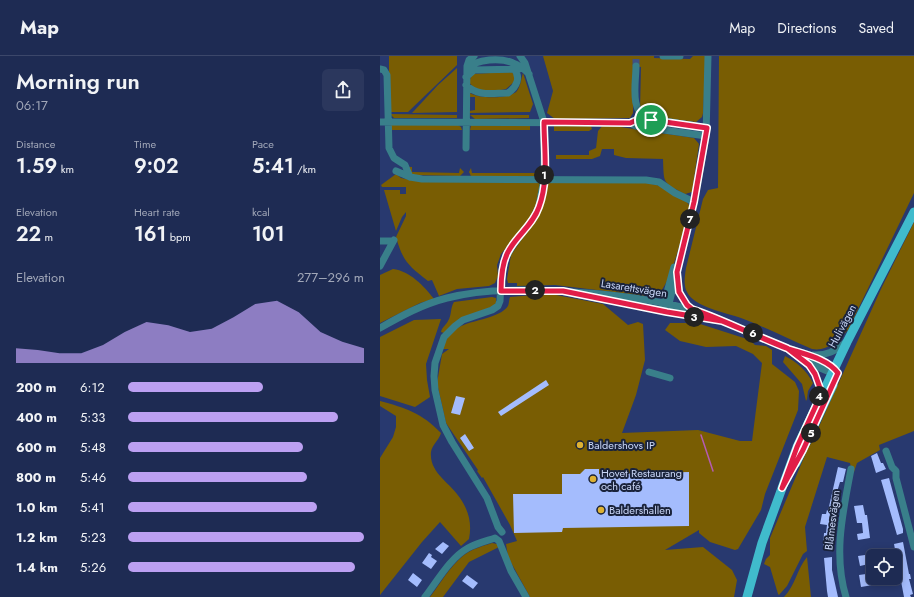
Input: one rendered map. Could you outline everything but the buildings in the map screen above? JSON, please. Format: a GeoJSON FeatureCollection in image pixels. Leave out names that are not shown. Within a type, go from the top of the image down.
{"type":"FeatureCollection","features":[{"type":"Feature","properties":{"kind":"main road","name":"Hulivägen"},"geometry":{"type":"LineString","coordinates":[[747,597],[762,543],[797,447],[818,401],[914,212]]}},
{"type":"Feature","properties":{"kind":"main road","name":"Hulivägen"},"geometry":{"type":"LineString","coordinates":[[782,488],[803,450],[847,342],[876,287]]}},
{"type":"Feature","properties":{"kind":"street"},"geometry":{"type":"LineString","coordinates":[[466,148],[466,75],[469,60],[474,56]]}},
{"type":"Feature","properties":{"kind":"street"},"geometry":{"type":"LineString","coordinates":[[502,532],[498,527],[487,498],[449,436],[444,425],[434,390],[435,363],[444,337],[455,326],[463,320],[492,310],[498,306],[505,259],[536,212],[543,192],[544,122],[525,63],[520,56]]}},
{"type":"Feature","properties":{"kind":"street"},"geometry":{"type":"LineString","coordinates":[[663,56],[680,56]]}},
{"type":"Feature","properties":{"kind":"street"},"geometry":{"type":"LineString","coordinates":[[665,308],[677,272],[694,202],[706,136],[708,56]]}},
{"type":"Feature","properties":{"kind":"street"},"geometry":{"type":"LineString","coordinates":[[466,75],[473,63],[480,61],[508,61],[523,68],[529,74]]}},
{"type":"Feature","properties":{"kind":"street"},"geometry":{"type":"LineString","coordinates":[[636,66],[636,106],[642,116],[651,120]]}},
{"type":"Feature","properties":{"kind":"street"},"geometry":{"type":"LineString","coordinates":[[380,68],[384,70],[387,75],[387,98],[384,122],[390,153],[394,158],[405,164],[410,177]]}},
{"type":"Feature","properties":{"kind":"street"},"geometry":{"type":"LineString","coordinates":[[466,75],[474,70],[523,68]]}},
{"type":"Feature","properties":{"kind":"street"},"geometry":{"type":"LineString","coordinates":[[466,85],[470,90],[483,94],[508,92],[516,85],[518,78],[518,74],[514,69]]}},
{"type":"Feature","properties":{"kind":"street"},"geometry":{"type":"LineString","coordinates":[[380,92],[387,98]]}},
{"type":"Feature","properties":{"kind":"street"},"geometry":{"type":"LineString","coordinates":[[384,122],[630,123],[637,120],[651,120],[707,128]]}},
{"type":"Feature","properties":{"kind":"street"},"geometry":{"type":"LineString","coordinates":[[630,123],[636,126],[706,136]]}},
{"type":"Feature","properties":{"kind":"street"},"geometry":{"type":"LineString","coordinates":[[396,171],[410,177],[422,179],[652,180],[659,182],[675,193],[694,202]]}},
{"type":"Feature","properties":{"kind":"street"},"geometry":{"type":"LineString","coordinates":[[665,308],[667,288],[688,227]]}},
{"type":"Feature","properties":{"kind":"street"},"geometry":{"type":"LineString","coordinates":[[380,241],[394,240],[380,266]]}},
{"type":"Feature","properties":{"kind":"street"},"geometry":{"type":"LineString","coordinates":[[677,272],[679,292],[687,305],[692,309]]}},
{"type":"Feature","properties":{"kind":"street"},"geometry":{"type":"LineString","coordinates":[[647,300],[658,298],[667,288]]}},
{"type":"Feature","properties":{"kind":"street","name":"Lasarettsvägen"},"geometry":{"type":"LineString","coordinates":[[380,328],[422,307],[447,298],[501,291],[563,291],[602,293],[647,300],[665,308],[692,309],[787,348],[810,355],[834,371]]}},
{"type":"Feature","properties":{"kind":"street","name":"Lasarettsvägen"},"geometry":{"type":"LineString","coordinates":[[563,291],[665,308],[722,321]]}},
{"type":"Feature","properties":{"kind":"street"},"geometry":{"type":"LineString","coordinates":[[810,355],[824,355],[831,353],[847,342]]}},
{"type":"Feature","properties":{"kind":"street","name":"Lasarettsvägen"},"geometry":{"type":"LineString","coordinates":[[787,348],[798,356],[834,371]]}},
{"type":"Feature","properties":{"kind":"street"},"geometry":{"type":"LineString","coordinates":[[798,356],[809,365],[819,382],[820,388],[818,401]]}},
{"type":"Feature","properties":{"kind":"street"},"geometry":{"type":"LineString","coordinates":[[649,372],[670,378]]}},
{"type":"Feature","properties":{"kind":"street"},"geometry":{"type":"LineString","coordinates":[[886,451],[892,466],[896,471],[896,478],[914,547]]}},
{"type":"Feature","properties":{"kind":"street","name":"Blåmesvägen"},"geometry":{"type":"LineString","coordinates":[[846,597],[841,576],[839,553],[840,530],[851,469]]}},
{"type":"Feature","properties":{"kind":"street"},"geometry":{"type":"LineString","coordinates":[[425,597],[462,552],[475,544],[497,538],[523,596]]}},
{"type":"Feature","properties":{"kind":"shaded area"},"geometry":{"type":"Polygon","coordinates":[[[389,56],[457,56],[457,65],[408,112],[389,112],[389,56]]]}},
{"type":"Feature","properties":{"kind":"shaded area"},"geometry":{"type":"Polygon","coordinates":[[[543,56],[654,56],[654,58],[690,59],[693,56],[706,56],[702,117],[696,122],[647,116],[640,110],[641,67],[634,66],[633,113],[630,118],[555,119],[547,113],[553,91],[543,56]]]}},
{"type":"Feature","properties":{"kind":"shaded area"},"geometry":{"type":"Polygon","coordinates":[[[719,56],[914,56],[914,193],[848,330],[832,344],[822,349],[812,349],[741,318],[703,306],[696,302],[687,292],[685,286],[686,268],[703,199],[708,190],[718,188],[719,56]]]}},
{"type":"Feature","properties":{"kind":"shaded area"},"geometry":{"type":"Polygon","coordinates":[[[457,68],[457,112],[412,113],[438,85],[457,68]]]}},
{"type":"Feature","properties":{"kind":"shaded area"},"geometry":{"type":"Polygon","coordinates":[[[512,72],[514,75],[514,82],[506,89],[486,91],[472,86],[469,82],[472,74],[512,72]]]}},
{"type":"Feature","properties":{"kind":"shaded area"},"geometry":{"type":"Polygon","coordinates":[[[523,73],[533,104],[530,112],[469,113],[469,111],[475,110],[475,97],[469,97],[470,93],[487,97],[508,96],[517,91],[523,73]]]}},
{"type":"Feature","properties":{"kind":"shaded area"},"geometry":{"type":"Polygon","coordinates":[[[390,114],[457,115],[457,118],[394,118],[390,114]]]}},
{"type":"Feature","properties":{"kind":"shaded area"},"geometry":{"type":"Polygon","coordinates":[[[470,115],[529,115],[529,118],[475,119],[470,115]]]}},
{"type":"Feature","properties":{"kind":"shaded area"},"geometry":{"type":"Polygon","coordinates":[[[391,125],[458,125],[462,130],[392,130],[390,129],[391,125]]]}},
{"type":"Feature","properties":{"kind":"shaded area"},"geometry":{"type":"Polygon","coordinates":[[[471,125],[530,126],[530,130],[470,130],[471,125]]]}},
{"type":"Feature","properties":{"kind":"shaded area"},"geometry":{"type":"Polygon","coordinates":[[[554,125],[591,126],[592,129],[589,131],[554,131],[554,125]]]}},
{"type":"Feature","properties":{"kind":"shaded area"},"geometry":{"type":"Polygon","coordinates":[[[603,125],[694,138],[699,144],[692,192],[685,194],[668,184],[664,178],[663,159],[626,158],[614,155],[614,149],[602,149],[600,156],[592,159],[556,159],[556,155],[589,155],[589,151],[596,148],[598,131],[603,125]]]}},
{"type":"Feature","properties":{"kind":"shaded area"},"geometry":{"type":"Polygon","coordinates":[[[408,167],[412,167],[412,172],[459,173],[460,168],[464,172],[460,176],[412,175],[408,167]]]}},
{"type":"Feature","properties":{"kind":"shaded area"},"geometry":{"type":"Polygon","coordinates":[[[471,168],[472,173],[539,173],[539,169],[540,176],[471,176],[469,172],[471,168]]]}},
{"type":"Feature","properties":{"kind":"shaded area"},"geometry":{"type":"Polygon","coordinates":[[[396,174],[401,178],[416,181],[540,181],[541,186],[534,213],[501,254],[497,265],[498,276],[495,283],[489,286],[457,289],[439,296],[432,280],[428,281],[411,267],[401,252],[396,237],[406,216],[406,212],[402,217],[396,231],[384,190],[400,190],[400,194],[406,194],[406,187],[382,187],[381,185],[396,174]]]}},
{"type":"Feature","properties":{"kind":"shaded area"},"geometry":{"type":"Polygon","coordinates":[[[549,181],[642,182],[661,186],[687,202],[689,209],[673,267],[658,295],[647,296],[555,285],[517,286],[517,283],[508,283],[507,279],[511,255],[541,211],[549,181]]]}},
{"type":"Feature","properties":{"kind":"shaded area"},"geometry":{"type":"Polygon","coordinates":[[[914,222],[914,431],[879,445],[880,450],[857,463],[854,472],[852,472],[850,463],[827,457],[805,527],[807,551],[803,554],[787,586],[779,595],[770,567],[764,564],[770,555],[770,538],[808,448],[881,289],[914,222]]]}},
{"type":"Feature","properties":{"kind":"shaded area"},"geometry":{"type":"Polygon","coordinates":[[[393,269],[399,270],[411,276],[426,289],[434,299],[420,303],[380,323],[380,275],[393,269]]]}},
{"type":"Feature","properties":{"kind":"shaded area","name":"Baldershovs IP"},"geometry":{"type":"Polygon","coordinates":[[[556,295],[603,304],[628,325],[638,322],[643,324],[645,360],[636,395],[622,433],[698,430],[740,441],[752,441],[762,363],[753,354],[736,346],[706,347],[680,341],[665,330],[670,323],[697,323],[750,340],[755,345],[766,346],[772,350],[772,364],[795,382],[799,391],[798,410],[765,494],[761,510],[738,549],[735,550],[710,542],[699,533],[699,530],[665,550],[703,547],[732,570],[737,580],[734,597],[530,597],[508,557],[506,544],[517,541],[510,525],[483,477],[482,478],[477,471],[478,470],[446,423],[437,383],[442,354],[449,349],[442,349],[448,336],[454,330],[498,314],[508,306],[510,297],[556,295]]]}},
{"type":"Feature","properties":{"kind":"shaded area"},"geometry":{"type":"Polygon","coordinates":[[[492,297],[496,298],[496,303],[494,306],[444,333],[441,332],[449,319],[454,302],[492,297]]]}},
{"type":"Feature","properties":{"kind":"shaded area"},"geometry":{"type":"Polygon","coordinates":[[[441,319],[426,364],[430,397],[415,407],[380,396],[380,337],[414,320],[441,319]]]}},
{"type":"Feature","properties":{"kind":"shaded area"},"geometry":{"type":"Polygon","coordinates":[[[785,356],[801,367],[813,383],[808,391],[806,401],[802,384],[783,362],[785,356]]]}},
{"type":"Feature","properties":{"kind":"shaded area"},"geometry":{"type":"Polygon","coordinates":[[[380,401],[413,412],[434,426],[441,433],[431,452],[433,466],[463,503],[468,513],[470,528],[469,539],[461,546],[440,522],[422,542],[380,595],[380,458],[393,437],[396,427],[396,416],[380,406],[380,401]]]}},
{"type":"Feature","properties":{"kind":"shaded area"},"geometry":{"type":"Polygon","coordinates":[[[492,543],[497,544],[499,547],[469,562],[443,597],[430,597],[459,559],[474,549],[492,543]]]}},
{"type":"Feature","properties":{"kind":"shaded area"},"geometry":{"type":"Polygon","coordinates":[[[807,557],[811,597],[784,597],[791,588],[807,557]]]}},
{"type":"Feature","properties":{"kind":"waterway"},"geometry":{"type":"LineString","coordinates":[[701,435],[713,471]]}},
{"type":"Feature","properties":{"kind":"tunnel"},"geometry":{"type":"LineString","coordinates":[[636,56],[636,66]]}},
{"type":"Feature","properties":{"kind":"place","name":"Baldershovs IP"},"geometry":{"type":"Point","coordinates":[580,445]}},
{"type":"Feature","properties":{"kind":"place","name":"Hovet Restaurang och café"},"geometry":{"type":"Point","coordinates":[593,479]}},
{"type":"Feature","properties":{"kind":"place","name":"Baldershallen"},"geometry":{"type":"Point","coordinates":[601,510]}},
{"type":"Feature","properties":{"kind":"route"},"geometry":{"type":"LineString","coordinates":[[651,120],[637,120],[630,123],[544,122],[543,192],[539,206],[530,224],[513,245],[505,259],[503,265],[501,291],[563,291],[601,300],[722,321],[787,348],[809,365],[819,382],[820,388],[818,401],[797,447],[782,488],[803,450],[838,373],[834,368],[810,355],[787,348],[756,334],[692,309],[687,305],[679,292],[677,272],[680,265],[694,202],[707,128],[651,120]]}}]}
